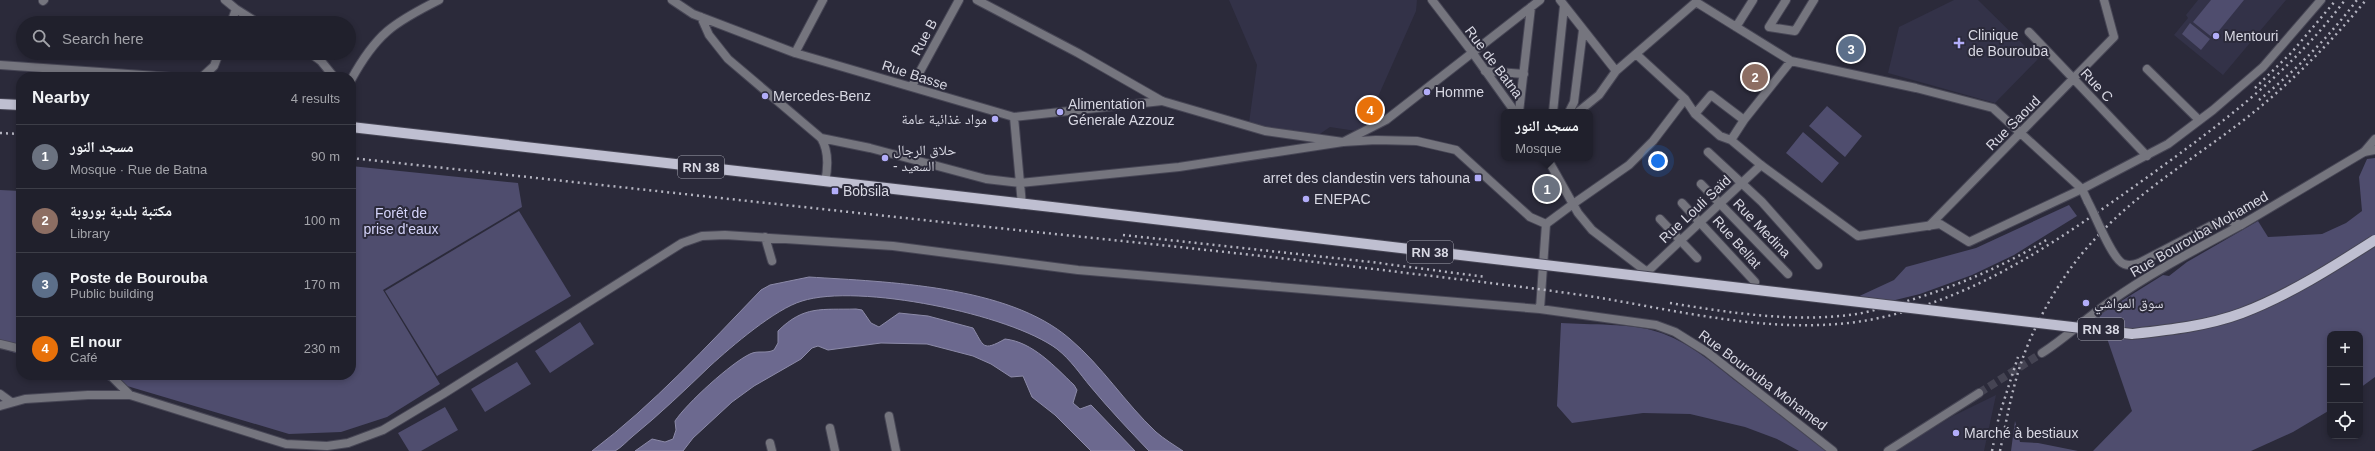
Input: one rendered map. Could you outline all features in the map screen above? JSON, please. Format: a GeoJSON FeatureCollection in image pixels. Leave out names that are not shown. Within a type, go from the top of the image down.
{"type":"FeatureCollection","features":[{"type":"Feature","properties":{"kind":"main road"},"geometry":{"type":"LineString","coordinates":[[0,104],[16,105]]}},
{"type":"Feature","properties":{"kind":"main road","name":"RN 38"},"geometry":{"type":"LineString","coordinates":[[356,128],[1022,205],[1052,207],[2132,334],[2192,327],[2240,314],[2316,277],[2375,240]]}},
{"type":"Feature","properties":{"kind":"street"},"geometry":{"type":"LineString","coordinates":[[225,0],[236,10],[246,16]]}},
{"type":"Feature","properties":{"kind":"street"},"geometry":{"type":"LineString","coordinates":[[355,72],[365,54],[378,38],[391,26],[439,0]]}},
{"type":"Feature","properties":{"kind":"street","name":"Rue Basse"},"geometry":{"type":"LineString","coordinates":[[672,0],[701,17],[795,53],[1014,117],[1162,101]]}},
{"type":"Feature","properties":{"kind":"street"},"geometry":{"type":"LineString","coordinates":[[795,53],[823,0]]}},
{"type":"Feature","properties":{"kind":"street","name":"Rue B"},"geometry":{"type":"LineString","coordinates":[[912,86],[959,0]]}},
{"type":"Feature","properties":{"kind":"street"},"geometry":{"type":"LineString","coordinates":[[977,0],[1078,53],[1162,101],[1265,131],[1343,142],[1386,120],[1540,0]]}},
{"type":"Feature","properties":{"kind":"street","name":"Rue de Batna"},"geometry":{"type":"LineString","coordinates":[[1432,0],[1513,109]]}},
{"type":"Feature","properties":{"kind":"street"},"geometry":{"type":"LineString","coordinates":[[1736,26],[1754,0]]}},
{"type":"Feature","properties":{"kind":"street"},"geometry":{"type":"LineString","coordinates":[[1786,0],[1769,27],[1795,32],[1814,0]]}},
{"type":"Feature","properties":{"kind":"street","name":"Rue Saoud"},"geometry":{"type":"LineString","coordinates":[[1929,226],[2022,133],[2114,37],[2104,0]]}},
{"type":"Feature","properties":{"kind":"street"},"geometry":{"type":"LineString","coordinates":[[1636,54],[1686,99],[1695,114],[1720,136],[1731,140],[1761,165],[1858,236],[1940,224],[1969,242],[2147,156],[2168,144],[2263,67],[2321,0]]}},
{"type":"Feature","properties":{"kind":"street"},"geometry":{"type":"LineString","coordinates":[[1582,109],[1599,95],[1616,71],[1696,2],[1791,61],[1916,88],[1993,108],[2082,188],[2119,262],[2131,266],[2216,223],[2228,220],[2241,225]]}},
{"type":"Feature","properties":{"kind":"street"},"geometry":{"type":"LineString","coordinates":[[1562,3],[1616,71]]}},
{"type":"Feature","properties":{"kind":"street"},"geometry":{"type":"LineString","coordinates":[[1553,109],[1562,3]]}},
{"type":"Feature","properties":{"kind":"street"},"geometry":{"type":"LineString","coordinates":[[1519,109],[1531,7]]}},
{"type":"Feature","properties":{"kind":"street"},"geometry":{"type":"LineString","coordinates":[[233,16],[236,10]]}},
{"type":"Feature","properties":{"kind":"street"},"geometry":{"type":"LineString","coordinates":[[701,17],[714,44],[728,59],[821,138],[870,148],[986,180],[1020,184],[1179,167],[1343,142],[1376,140],[1417,141],[1456,150],[1530,216],[1546,224]]}},
{"type":"Feature","properties":{"kind":"street"},"geometry":{"type":"LineString","coordinates":[[1570,109],[1574,102],[1583,30]]}},
{"type":"Feature","properties":{"kind":"street","name":"Rue C"},"geometry":{"type":"LineString","coordinates":[[2029,32],[2147,156]]}},
{"type":"Feature","properties":{"kind":"street"},"geometry":{"type":"LineString","coordinates":[[207,72],[214,66],[216,60]]}},
{"type":"Feature","properties":{"kind":"street"},"geometry":{"type":"LineString","coordinates":[[320,60],[330,72]]}},
{"type":"Feature","properties":{"kind":"street"},"geometry":{"type":"LineString","coordinates":[[1731,140],[1744,120],[1791,61]]}},
{"type":"Feature","properties":{"kind":"street"},"geometry":{"type":"LineString","coordinates":[[0,65],[100,72]]}},
{"type":"Feature","properties":{"kind":"street"},"geometry":{"type":"LineString","coordinates":[[2147,69],[2199,120]]}},
{"type":"Feature","properties":{"kind":"street"},"geometry":{"type":"LineString","coordinates":[[1485,71],[1524,74]]}},
{"type":"Feature","properties":{"kind":"street"},"geometry":{"type":"LineString","coordinates":[[1695,114],[1711,95],[1744,120]]}},
{"type":"Feature","properties":{"kind":"street"},"geometry":{"type":"LineString","coordinates":[[1540,309],[1546,224],[1629,165],[1653,141],[1686,99]]}},
{"type":"Feature","properties":{"kind":"street"},"geometry":{"type":"LineString","coordinates":[[1014,117],[1022,205]]}},
{"type":"Feature","properties":{"kind":"street"},"geometry":{"type":"LineString","coordinates":[[821,138],[827,155],[828,169],[825,182]]}},
{"type":"Feature","properties":{"kind":"street"},"geometry":{"type":"LineString","coordinates":[[2364,152],[2375,139]]}},
{"type":"Feature","properties":{"kind":"street","name":"Rue Bourouba Mohamed"},"geometry":{"type":"LineString","coordinates":[[2042,353],[2059,342],[2111,300],[2170,264],[2241,225],[2364,152],[2375,150]]}},
{"type":"Feature","properties":{"kind":"street"},"geometry":{"type":"LineString","coordinates":[[1708,152],[1788,229],[1818,265]]}},
{"type":"Feature","properties":{"kind":"street"},"geometry":{"type":"LineString","coordinates":[[1549,161],[1573,204]]}},
{"type":"Feature","properties":{"kind":"street","name":"Rue Louli Saïd"},"geometry":{"type":"LineString","coordinates":[[1573,204],[1592,230],[1647,272],[1761,165]]}},
{"type":"Feature","properties":{"kind":"street","name":"Rue Medina"},"geometry":{"type":"LineString","coordinates":[[1701,184],[1788,274]]}},
{"type":"Feature","properties":{"kind":"street","name":"Rue Bellat"},"geometry":{"type":"LineString","coordinates":[[1682,203],[1755,282]]}},
{"type":"Feature","properties":{"kind":"street"},"geometry":{"type":"LineString","coordinates":[[1660,219],[1697,258]]}},
{"type":"Feature","properties":{"kind":"street","name":"Rue Bourouba Mohamed"},"geometry":{"type":"LineString","coordinates":[[130,395],[286,444],[320,446],[348,443],[383,430],[443,394],[682,243],[702,236],[713,235],[893,246],[1078,270],[1540,309],[1630,320],[1656,325],[1675,332],[1707,352],[1833,451]]}},
{"type":"Feature","properties":{"kind":"street"},"geometry":{"type":"LineString","coordinates":[[765,237],[772,261]]}},
{"type":"Feature","properties":{"kind":"street"},"geometry":{"type":"LineString","coordinates":[[0,344],[16,348]]}},
{"type":"Feature","properties":{"kind":"street"},"geometry":{"type":"LineString","coordinates":[[115,380],[130,395]]}},
{"type":"Feature","properties":{"kind":"street"},"geometry":{"type":"LineString","coordinates":[[1888,451],[1979,393]]}},
{"type":"Feature","properties":{"kind":"street"},"geometry":{"type":"LineString","coordinates":[[0,394],[12,402]]}},
{"type":"Feature","properties":{"kind":"street"},"geometry":{"type":"LineString","coordinates":[[0,406],[25,399],[88,395],[130,395]]}},
{"type":"Feature","properties":{"kind":"street"},"geometry":{"type":"LineString","coordinates":[[889,416],[896,451]]}},
{"type":"Feature","properties":{"kind":"street"},"geometry":{"type":"LineString","coordinates":[[830,428],[835,451]]}},
{"type":"Feature","properties":{"kind":"shaded area"},"geometry":{"type":"Polygon","coordinates":[[[1229,0],[1417,0],[1416,11],[1365,126],[1356,131],[1330,127],[1314,138],[1249,123],[1257,65],[1229,0]]]}},
{"type":"Feature","properties":{"kind":"shaded area","name":"Clinique de Bourouba"},"geometry":{"type":"Polygon","coordinates":[[[1954,0],[1978,0],[2038,59],[1995,103],[1888,73],[1899,27],[1954,0]]]}},
{"type":"Feature","properties":{"kind":"shaded area","name":"Mentouri"},"geometry":{"type":"Polygon","coordinates":[[[2198,0],[2286,0],[2223,75],[2174,35],[2188,18],[2186,15],[2198,0]]]}},
{"type":"Feature","properties":{"kind":"shaded area"},"geometry":{"type":"Polygon","coordinates":[[[809,277],[874,281],[946,290],[981,297],[1014,307],[1044,321],[1070,339],[1093,361],[1134,409],[1159,435],[1183,451],[1149,451],[1104,403],[1067,358],[1057,349],[1035,336],[1005,324],[933,305],[895,299],[859,296],[827,296],[802,301],[779,312],[754,329],[710,366],[663,411],[620,448],[615,451],[592,451],[637,414],[658,394],[761,290],[770,285],[809,277]]]}},
{"type":"Feature","properties":{"kind":"shaded area"},"geometry":{"type":"Polygon","coordinates":[[[862,310],[871,323],[879,327],[899,313],[928,316],[973,328],[984,345],[992,345],[1005,339],[1025,345],[1043,356],[1074,385],[1077,390],[1073,403],[1080,409],[1091,405],[1135,451],[1091,451],[1055,415],[1032,397],[1023,376],[1011,377],[991,364],[973,356],[927,344],[881,343],[828,350],[818,346],[812,348],[801,359],[754,386],[732,402],[693,438],[683,451],[635,451],[652,439],[665,442],[673,439],[676,430],[675,421],[699,394],[721,374],[750,354],[774,350],[778,343],[778,331],[796,317],[814,311],[862,310]]]}},
{"type":"Feature","properties":{"kind":"shaded area","name":"Marché à bestiaux"},"geometry":{"type":"Polygon","coordinates":[[[1996,395],[1984,451],[1894,451],[1953,416],[1996,395]]]}},
{"type":"Feature","properties":{"kind":"green space"},"geometry":{"type":"Polygon","coordinates":[[[2211,0],[2244,0],[2213,38],[2193,22],[2211,0]]]}},
{"type":"Feature","properties":{"kind":"green space"},"geometry":{"type":"Polygon","coordinates":[[[2190,23],[2210,39],[2201,50],[2182,34],[2190,23]]]}},
{"type":"Feature","properties":{"kind":"green space"},"geometry":{"type":"Polygon","coordinates":[[[1827,106],[1862,136],[1845,157],[1809,126],[1827,106]]]}},
{"type":"Feature","properties":{"kind":"green space"},"geometry":{"type":"Polygon","coordinates":[[[1803,132],[1839,163],[1822,183],[1786,153],[1803,132]]]}},
{"type":"Feature","properties":{"kind":"green space"},"geometry":{"type":"Polygon","coordinates":[[[2375,158],[2375,377],[2363,386],[2363,331],[2327,331],[2327,412],[2293,432],[2251,451],[2093,451],[2132,411],[2099,315],[2163,275],[2169,276],[2187,262],[2258,221],[2268,237],[2322,234],[2346,223],[2362,211],[2359,177],[2367,159],[2375,158]]]}},
{"type":"Feature","properties":{"kind":"green space","name":"Forêt de prise d'eaux"},"geometry":{"type":"Polygon","coordinates":[[[356,167],[518,183],[522,207],[383,290],[440,384],[387,417],[341,432],[289,434],[107,380],[356,380],[356,167]]]}},
{"type":"Feature","properties":{"kind":"green space"},"geometry":{"type":"Polygon","coordinates":[[[0,190],[16,191],[16,353],[0,348],[0,190]]]}},
{"type":"Feature","properties":{"kind":"green space"},"geometry":{"type":"Polygon","coordinates":[[[2069,205],[2077,216],[2014,255],[1972,275],[1920,294],[1883,303],[1853,299],[1894,280],[1906,267],[1976,248],[2069,205]]]}},
{"type":"Feature","properties":{"kind":"green space"},"geometry":{"type":"Polygon","coordinates":[[[519,211],[571,296],[437,376],[385,291],[519,211]]]}},
{"type":"Feature","properties":{"kind":"green space"},"geometry":{"type":"Polygon","coordinates":[[[580,322],[594,344],[550,373],[535,351],[580,322]]]}},
{"type":"Feature","properties":{"kind":"green space"},"geometry":{"type":"Polygon","coordinates":[[[1561,323],[1636,327],[1648,329],[1669,336],[1709,360],[1829,451],[1799,451],[1777,439],[1745,427],[1690,414],[1643,413],[1572,423],[1557,406],[1561,323]]]}},
{"type":"Feature","properties":{"kind":"green space"},"geometry":{"type":"Polygon","coordinates":[[[517,362],[531,384],[485,412],[471,389],[517,362]]]}},
{"type":"Feature","properties":{"kind":"green space"},"geometry":{"type":"Polygon","coordinates":[[[445,407],[458,430],[421,451],[409,451],[398,433],[445,407]]]}},
{"type":"Feature","properties":{"kind":"green space"},"geometry":{"type":"Polygon","coordinates":[[[2015,421],[2020,442],[2038,443],[2078,451],[2011,451],[2015,421]]]}},
{"type":"Feature","properties":{"kind":"tunnel"},"geometry":{"type":"LineString","coordinates":[[1979,393],[2042,353]]}},
{"type":"Feature","properties":{"kind":"railway"},"geometry":{"type":"LineString","coordinates":[[2255,88],[2292,52],[2336,0]]}},
{"type":"Feature","properties":{"kind":"railway"},"geometry":{"type":"LineString","coordinates":[[356,159],[1200,249],[1484,282],[1595,297],[1736,321],[1808,325],[1844,323],[1879,318],[1917,308],[1953,295],[1988,279],[2053,242],[2117,199],[2203,136],[2254,96],[2301,51],[2345,0]]}},
{"type":"Feature","properties":{"kind":"railway"},"geometry":{"type":"LineString","coordinates":[[2259,100],[2311,53],[2357,0]]}},
{"type":"Feature","properties":{"kind":"railway"},"geometry":{"type":"LineString","coordinates":[[2000,451],[2017,376],[2031,337],[2054,293],[2083,253],[2109,224],[2143,194],[2236,126],[2272,97],[2321,51],[2366,0]]}},
{"type":"Feature","properties":{"kind":"railway"},"geometry":{"type":"LineString","coordinates":[[0,133],[16,134]]}},
{"type":"Feature","properties":{"kind":"railway"},"geometry":{"type":"LineString","coordinates":[[1123,235],[1371,262],[1486,277]]}},
{"type":"Feature","properties":{"kind":"railway"},"geometry":{"type":"LineString","coordinates":[[1670,303],[1764,316],[1834,317],[1857,314],[1934,293],[1973,278],[2011,260],[2048,239]]}},
{"type":"Feature","properties":{"kind":"railway"},"geometry":{"type":"LineString","coordinates":[[1992,451],[1999,416],[2018,357]]}},
{"type":"Feature","properties":{"kind":"place","name":"Mentouri"},"geometry":{"type":"Point","coordinates":[2216,36]}},
{"type":"Feature","properties":{"kind":"place","name":"Clinique de Bourouba"},"geometry":{"type":"Point","coordinates":[1959,43]}},
{"type":"Feature","properties":{"kind":"place","name":"Poste de Bourouba"},"geometry":{"type":"Point","coordinates":[1851,49]}},
{"type":"Feature","properties":{"kind":"place","name":"مكتبة بلدية بوروبة"},"geometry":{"type":"Point","coordinates":[1755,77]}},
{"type":"Feature","properties":{"kind":"place","name":"Homme"},"geometry":{"type":"Point","coordinates":[1427,92]}},
{"type":"Feature","properties":{"kind":"place","name":"Mercedes-Benz"},"geometry":{"type":"Point","coordinates":[765,96]}},
{"type":"Feature","properties":{"kind":"place","name":"El nour"},"geometry":{"type":"Point","coordinates":[1370,110]}},
{"type":"Feature","properties":{"kind":"place","name":"Alimentation Génerale Azzouz"},"geometry":{"type":"Point","coordinates":[1060,112]}},
{"type":"Feature","properties":{"kind":"place","name":"مواد غذائية عامة"},"geometry":{"type":"Point","coordinates":[995,119]}},
{"type":"Feature","properties":{"kind":"place","name":"حلاق الرجال - السعيد"},"geometry":{"type":"Point","coordinates":[885,158]}},
{"type":"Feature","properties":{"kind":"place","name":"arret des clandestin vers tahouna"},"geometry":{"type":"Point","coordinates":[1478,178]}},
{"type":"Feature","properties":{"kind":"place","name":"مسجد النور"},"geometry":{"type":"Point","coordinates":[1547,189]}},
{"type":"Feature","properties":{"kind":"place","name":"Bobsila"},"geometry":{"type":"Point","coordinates":[835,191]}},
{"type":"Feature","properties":{"kind":"place","name":"ENEPAC"},"geometry":{"type":"Point","coordinates":[1306,199]}},
{"type":"Feature","properties":{"kind":"place","name":"سوق المواشي"},"geometry":{"type":"Point","coordinates":[2086,303]}},
{"type":"Feature","properties":{"kind":"place","name":"Marché à bestiaux"},"geometry":{"type":"Point","coordinates":[1956,433]}}]}
